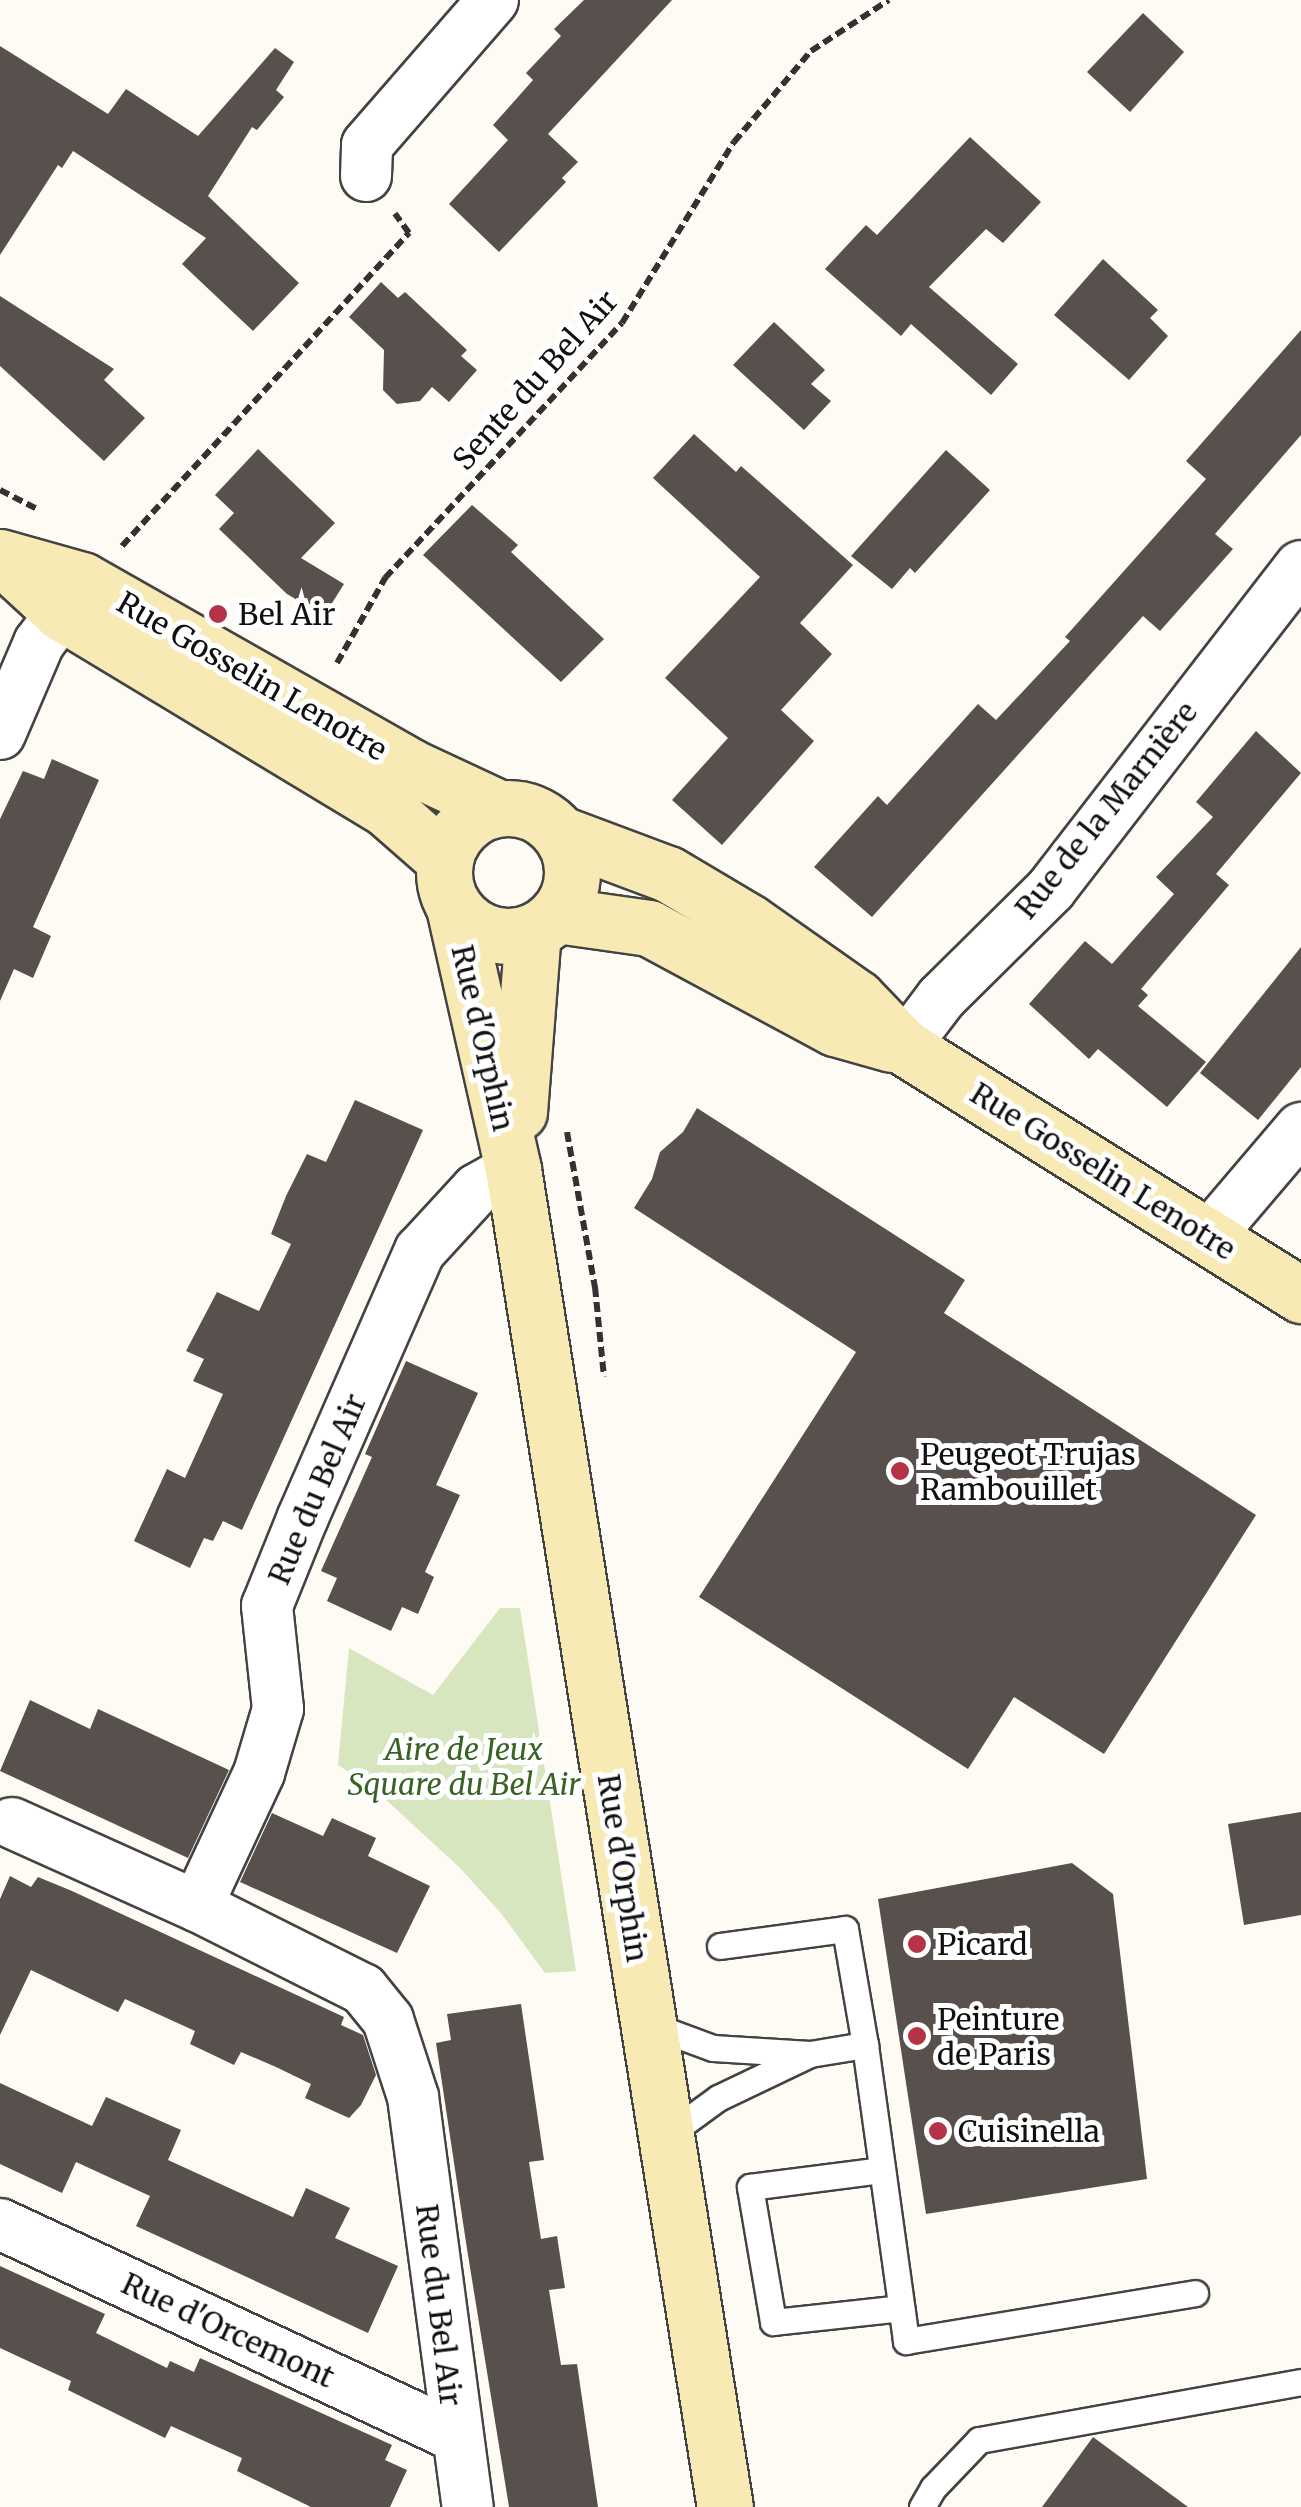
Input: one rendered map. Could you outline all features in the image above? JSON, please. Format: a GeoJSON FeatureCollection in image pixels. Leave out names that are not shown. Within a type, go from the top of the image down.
{"type":"FeatureCollection","features":[{"type":"Feature","properties":{"kind":"main road","name":"Rue Gosselin Lenotre"},"geometry":{"type":"LineString","coordinates":[[0,557],[62,613],[388,810],[449,884]]}},
{"type":"Feature","properties":{"kind":"main road","name":"Rue Gosselin Lenotre"},"geometry":{"type":"LineString","coordinates":[[0,557],[82,580],[164,623],[411,767],[498,808]]}},
{"type":"Feature","properties":{"kind":"main road"},"geometry":{"type":"LineString","coordinates":[[498,808],[526,810],[561,834],[570,854],[572,876],[568,896],[545,923],[510,936],[489,934],[469,923],[449,884],[464,826],[498,808]]}},
{"type":"Feature","properties":{"kind":"main road","name":"Rue Gosselin Lenotre"},"geometry":{"type":"LineString","coordinates":[[561,834],[668,874],[749,922],[857,998],[904,1048],[1301,1295]]}},
{"type":"Feature","properties":{"kind":"main road","name":"Rue d'Orphin"},"geometry":{"type":"LineString","coordinates":[[449,884],[514,1170],[725,2507]]}},
{"type":"Feature","properties":{"kind":"main road","name":"Rue Gosselin Lenotre"},"geometry":{"type":"LineString","coordinates":[[545,923],[649,928],[836,1028],[904,1048]]}},
{"type":"Feature","properties":{"kind":"main road","name":"Rue d'Orphin"},"geometry":{"type":"LineString","coordinates":[[514,1170],[545,923]]}},
{"type":"Feature","properties":{"kind":"street"},"geometry":{"type":"LineString","coordinates":[[366,176],[367,145],[493,0]]}},
{"type":"Feature","properties":{"kind":"street","name":"Rue de la Marnière"},"geometry":{"type":"LineString","coordinates":[[904,1048],[941,998],[1051,889],[1301,566]]}},
{"type":"Feature","properties":{"kind":"street"},"geometry":{"type":"LineString","coordinates":[[0,734],[39,643],[62,613],[164,623]]}},
{"type":"Feature","properties":{"kind":"street"},"geometry":{"type":"LineString","coordinates":[[1209,1236],[1301,1128]]}},
{"type":"Feature","properties":{"kind":"street","name":"Rue du Bel Air"},"geometry":{"type":"LineString","coordinates":[[468,2507],[412,2097],[388,2020],[364,1989],[198,1906],[259,1773],[278,1708],[267,1606],[303,1517],[420,1251],[477,1188],[514,1170]]}},
{"type":"Feature","properties":{"kind":"street"},"geometry":{"type":"LineString","coordinates":[[12,1823],[198,1906]]}},
{"type":"Feature","properties":{"kind":"street","name":"Rue d'Orcemont"},"geometry":{"type":"LineString","coordinates":[[0,2224],[456,2436]]}},
{"type":"Feature","properties":{"kind":"lane"},"geometry":{"type":"LineString","coordinates":[[720,1946],[845,1929],[906,2341],[1196,2293]]}},
{"type":"Feature","properties":{"kind":"lane"},"geometry":{"type":"LineString","coordinates":[[648,2024],[713,2048],[810,2054],[865,2045]]}},
{"type":"Feature","properties":{"kind":"lane"},"geometry":{"type":"LineString","coordinates":[[667,2135],[718,2098],[810,2054]]}},
{"type":"Feature","properties":{"kind":"lane"},"geometry":{"type":"LineString","coordinates":[[882,2170],[750,2188],[773,2322],[902,2308]]}},
{"type":"Feature","properties":{"kind":"lane"},"geometry":{"type":"LineString","coordinates":[[922,2507],[932,2488],[980,2440],[1301,2382]]}},
{"type":"Feature","properties":{"kind":"path","name":"Sente du Bel Air"},"geometry":{"type":"LineString","coordinates":[[338,663],[385,578],[622,323],[734,142],[810,51],[888,0]]}},
{"type":"Feature","properties":{"kind":"path"},"geometry":{"type":"LineString","coordinates":[[118,550],[408,233],[366,176]]}},
{"type":"Feature","properties":{"kind":"green space","name":"Aire de Jeux Square du Bel Air"},"geometry":{"type":"Polygon","coordinates":[[[500,1608],[520,1608],[576,1971],[545,1973],[500,1912],[459,1867],[373,1788],[338,1765],[349,1648],[433,1695],[500,1608]]]}},
{"type":"Feature","properties":{"kind":"building"},"geometry":{"type":"Polygon","coordinates":[[[584,0],[672,0],[548,134],[578,162],[562,178],[566,182],[499,252],[449,204],[508,140],[493,125],[533,80],[526,73],[561,36],[554,29],[584,0]]]}},
{"type":"Feature","properties":{"kind":"building"},"geometry":{"type":"Polygon","coordinates":[[[1143,13],[1184,52],[1130,112],[1087,72],[1143,13]]]}},
{"type":"Feature","properties":{"kind":"building"},"geometry":{"type":"Polygon","coordinates":[[[0,46],[108,114],[126,89],[198,136],[275,48],[294,62],[276,90],[284,97],[257,130],[252,127],[208,196],[299,283],[253,331],[182,264],[206,238],[73,151],[62,168],[58,165],[0,255],[0,46]]]}},
{"type":"Feature","properties":{"kind":"building"},"geometry":{"type":"Polygon","coordinates":[[[970,137],[1041,202],[1003,243],[986,229],[929,287],[1018,364],[991,395],[911,324],[901,336],[825,269],[866,225],[877,235],[970,137]]]}},
{"type":"Feature","properties":{"kind":"building"},"geometry":{"type":"Polygon","coordinates":[[[1103,259],[1158,310],[1150,318],[1168,336],[1129,380],[1054,315],[1103,259]]]}},
{"type":"Feature","properties":{"kind":"building"},"geometry":{"type":"Polygon","coordinates":[[[381,282],[398,298],[405,292],[467,350],[461,356],[477,370],[449,402],[432,387],[420,401],[397,404],[383,390],[384,350],[349,317],[381,282]]]}},
{"type":"Feature","properties":{"kind":"building"},"geometry":{"type":"Polygon","coordinates":[[[0,296],[114,369],[104,380],[145,418],[104,461],[0,366],[0,296]]]}},
{"type":"Feature","properties":{"kind":"building"},"geometry":{"type":"Polygon","coordinates":[[[774,322],[825,370],[811,384],[831,401],[804,430],[733,365],[774,322]]]}},
{"type":"Feature","properties":{"kind":"building"},"geometry":{"type":"Polygon","coordinates":[[[1301,330],[1301,435],[1215,534],[1233,549],[1160,631],[1143,616],[872,917],[814,867],[878,796],[887,805],[978,704],[996,720],[1070,641],[1065,637],[1206,479],[1186,461],[1301,330]]]}},
{"type":"Feature","properties":{"kind":"building"},"geometry":{"type":"Polygon","coordinates":[[[694,434],[736,472],[741,466],[853,565],[800,623],[832,654],[781,710],[814,741],[722,845],[672,800],[728,738],[665,678],[760,577],[653,478],[694,434]]]}},
{"type":"Feature","properties":{"kind":"building"},"geometry":{"type":"Polygon","coordinates":[[[258,449],[335,523],[301,558],[344,584],[324,616],[287,594],[219,529],[234,513],[215,495],[258,449]]]}},
{"type":"Feature","properties":{"kind":"building"},"geometry":{"type":"Polygon","coordinates":[[[946,450],[990,490],[915,573],[910,568],[892,589],[851,556],[946,450]]]}},
{"type":"Feature","properties":{"kind":"building"},"geometry":{"type":"Polygon","coordinates":[[[472,505],[518,545],[511,552],[604,639],[561,682],[423,555],[472,505]]]}},
{"type":"Feature","properties":{"kind":"building"},"geometry":{"type":"Polygon","coordinates":[[[1256,731],[1301,773],[1216,874],[1229,885],[1141,989],[1148,995],[1138,1006],[1206,1062],[1167,1107],[1098,1049],[1089,1059],[1029,1004],[1085,941],[1112,964],[1174,894],[1156,877],[1213,817],[1196,802],[1256,731]]]}},
{"type":"Feature","properties":{"kind":"building"},"geometry":{"type":"Polygon","coordinates":[[[52,759],[99,780],[33,927],[51,936],[33,978],[14,969],[0,1001],[0,819],[23,771],[44,779],[52,759]]]}},
{"type":"Feature","properties":{"kind":"building"},"geometry":{"type":"Polygon","coordinates":[[[1301,947],[1301,1067],[1258,1120],[1200,1073],[1301,947]]]}},
{"type":"Feature","properties":{"kind":"building"},"geometry":{"type":"Polygon","coordinates":[[[355,1100],[423,1130],[242,1530],[223,1521],[213,1541],[204,1538],[190,1568],[134,1541],[167,1469],[185,1478],[223,1394],[193,1381],[204,1359],[186,1351],[217,1292],[259,1311],[291,1244],[271,1234],[286,1196],[307,1154],[326,1162],[355,1100]]]}},
{"type":"Feature","properties":{"kind":"building"},"geometry":{"type":"Polygon","coordinates":[[[697,1108],[965,1280],[944,1313],[1256,1515],[1104,1754],[1014,1697],[968,1769],[699,1597],[856,1352],[634,1208],[652,1179],[660,1152],[683,1132],[697,1108]]]}},
{"type":"Feature","properties":{"kind":"building"},"geometry":{"type":"Polygon","coordinates":[[[406,1361],[478,1393],[436,1485],[460,1495],[425,1572],[434,1577],[418,1614],[402,1607],[391,1631],[327,1601],[337,1578],[321,1571],[372,1457],[365,1454],[406,1361]]]}},
{"type":"Feature","properties":{"kind":"building"},"geometry":{"type":"Polygon","coordinates":[[[30,1700],[90,1729],[98,1709],[229,1770],[188,1858],[0,1771],[30,1700]]]}},
{"type":"Feature","properties":{"kind":"building"},"geometry":{"type":"Polygon","coordinates":[[[1301,1812],[1301,1915],[1244,1925],[1228,1824],[1301,1812]]]}},
{"type":"Feature","properties":{"kind":"building"},"geometry":{"type":"Polygon","coordinates":[[[272,1813],[323,1836],[332,1818],[376,1838],[368,1856],[430,1886],[397,1953],[240,1882],[272,1813]]]}},
{"type":"Feature","properties":{"kind":"building"},"geometry":{"type":"Polygon","coordinates":[[[1072,1863],[1113,1894],[1147,2179],[926,2214],[878,1899],[1072,1863]]]}},
{"type":"Feature","properties":{"kind":"building"},"geometry":{"type":"Polygon","coordinates":[[[10,1876],[31,1887],[38,1877],[72,1891],[344,2017],[341,2025],[363,2035],[376,2075],[361,2105],[349,2118],[305,2098],[311,2084],[276,2067],[241,2052],[234,2065],[190,2044],[195,2031],[125,1999],[118,2012],[31,1970],[0,2035],[0,1899],[10,1876]]]}},
{"type":"Feature","properties":{"kind":"building"},"geometry":{"type":"Polygon","coordinates":[[[521,2004],[544,2160],[529,2162],[541,2239],[557,2236],[565,2288],[549,2290],[561,2365],[577,2364],[598,2507],[509,2507],[467,2249],[436,2043],[451,2040],[447,2014],[521,2004]]]}},
{"type":"Feature","properties":{"kind":"building"},"geometry":{"type":"Polygon","coordinates":[[[0,2083],[92,2126],[106,2097],[181,2130],[168,2160],[293,2217],[306,2188],[350,2208],[335,2238],[398,2266],[368,2333],[136,2226],[150,2196],[76,2162],[62,2193],[0,2164],[0,2083]]]}},
{"type":"Feature","properties":{"kind":"building"},"geometry":{"type":"Polygon","coordinates":[[[0,2266],[105,2314],[96,2333],[167,2368],[170,2361],[194,2372],[200,2358],[392,2445],[385,2460],[407,2470],[390,2507],[311,2507],[237,2471],[242,2458],[171,2426],[165,2438],[68,2390],[71,2381],[0,2348],[0,2266]]]}},
{"type":"Feature","properties":{"kind":"building"},"geometry":{"type":"Polygon","coordinates":[[[1093,2437],[1188,2507],[1042,2507],[1093,2437]]]}},
{"type":"Feature","properties":{"kind":"place","name":"Bel Air"},"geometry":{"type":"Point","coordinates":[218,614]}},
{"type":"Feature","properties":{"kind":"place","name":"Peugeot Trujas Rambouillet"},"geometry":{"type":"Point","coordinates":[900,1471]}},
{"type":"Feature","properties":{"kind":"place","name":"Picard"},"geometry":{"type":"Point","coordinates":[917,1944]}},
{"type":"Feature","properties":{"kind":"place","name":"Peinture de Paris"},"geometry":{"type":"Point","coordinates":[917,2036]}},
{"type":"Feature","properties":{"kind":"place","name":"Cuisinella"},"geometry":{"type":"Point","coordinates":[938,2131]}}]}
